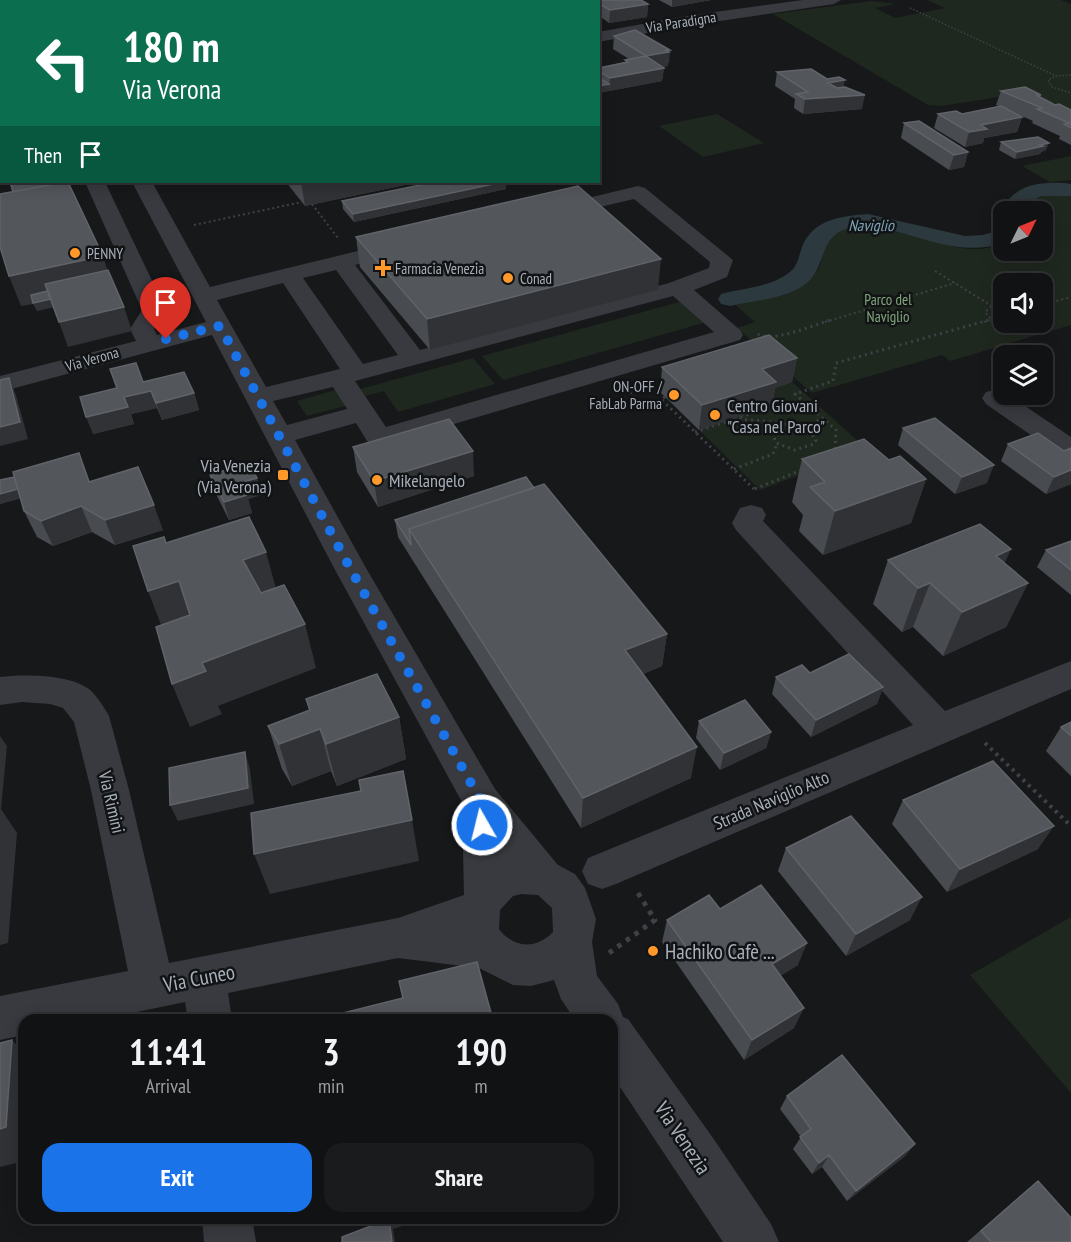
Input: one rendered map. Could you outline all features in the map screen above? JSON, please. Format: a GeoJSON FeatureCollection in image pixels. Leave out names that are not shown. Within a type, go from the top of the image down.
{"type":"FeatureCollection","features":[{"type":"Feature","properties":{"kind":"street"},"geometry":{"type":"LineString","coordinates":[[764,0],[778,8]]}},
{"type":"Feature","properties":{"kind":"street","name":"Via Paradigna"},"geometry":{"type":"LineString","coordinates":[[602,34],[834,0]]}},
{"type":"Feature","properties":{"kind":"street"},"geometry":{"type":"LineString","coordinates":[[95,183],[154,310],[142,329],[148,343]]}},
{"type":"Feature","properties":{"kind":"street"},"geometry":{"type":"LineString","coordinates":[[143,183],[356,578],[481,801],[550,881],[568,897],[575,912],[566,955],[599,1014]]}},
{"type":"Feature","properties":{"kind":"street"},"geometry":{"type":"LineString","coordinates":[[577,184],[598,201]]}},
{"type":"Feature","properties":{"kind":"street"},"geometry":{"type":"LineString","coordinates":[[258,397],[677,288],[719,272],[722,260],[638,192],[531,217]]}},
{"type":"Feature","properties":{"kind":"street"},"geometry":{"type":"LineString","coordinates":[[204,296],[289,275],[340,250],[419,243]]}},
{"type":"Feature","properties":{"kind":"street"},"geometry":{"type":"LineString","coordinates":[[340,250],[414,358]]}},
{"type":"Feature","properties":{"kind":"street"},"geometry":{"type":"LineString","coordinates":[[289,275],[347,375],[363,413],[378,438],[730,336],[677,288]]}},
{"type":"Feature","properties":{"kind":"street","name":"Via Verona"},"geometry":{"type":"LineString","coordinates":[[0,384],[148,343],[220,326]]}},
{"type":"Feature","properties":{"kind":"street"},"geometry":{"type":"LineString","coordinates":[[1005,405],[1071,450]]}},
{"type":"Feature","properties":{"kind":"street"},"geometry":{"type":"LineString","coordinates":[[279,436],[363,413]]}},
{"type":"Feature","properties":{"kind":"street"},"geometry":{"type":"LineString","coordinates":[[753,502],[747,524],[950,724]]}},
{"type":"Feature","properties":{"kind":"street","name":"Strada Naviglio Alto"},"geometry":{"type":"LineString","coordinates":[[550,881],[602,871],[1071,674]]}},
{"type":"Feature","properties":{"kind":"street","name":"Via Rimini"},"geometry":{"type":"LineString","coordinates":[[0,691],[22,688],[50,690],[75,698],[91,716],[110,790],[153,987]]}},
{"type":"Feature","properties":{"kind":"street"},"geometry":{"type":"LineString","coordinates":[[481,801],[483,919],[501,961],[520,967],[566,955]]}},
{"type":"Feature","properties":{"kind":"street"},"geometry":{"type":"LineString","coordinates":[[566,955],[602,871]]}},
{"type":"Feature","properties":{"kind":"street"},"geometry":{"type":"LineString","coordinates":[[483,919],[501,882],[521,876],[550,881]]}},
{"type":"Feature","properties":{"kind":"street","name":"Via Cuneo"},"geometry":{"type":"LineString","coordinates":[[20,1014],[483,919]]}},
{"type":"Feature","properties":{"kind":"street"},"geometry":{"type":"LineString","coordinates":[[204,978],[209,1014]]}},
{"type":"Feature","properties":{"kind":"street","name":"Via Cuneo"},"geometry":{"type":"LineString","coordinates":[[0,1018],[18,1014]]}},
{"type":"Feature","properties":{"kind":"street","name":"Via Venezia"},"geometry":{"type":"LineString","coordinates":[[618,1044],[696,1155],[753,1242]]}},
{"type":"Feature","properties":{"kind":"street"},"geometry":{"type":"LineString","coordinates":[[228,1224],[230,1242]]}},
{"type":"Feature","properties":{"kind":"path"},"geometry":{"type":"LineString","coordinates":[[910,8],[1056,76]]}},
{"type":"Feature","properties":{"kind":"path"},"geometry":{"type":"LineString","coordinates":[[1071,75],[1056,76],[1051,78],[1049,83],[1059,90],[1071,93]]}},
{"type":"Feature","properties":{"kind":"path"},"geometry":{"type":"LineString","coordinates":[[192,225],[302,202]]}},
{"type":"Feature","properties":{"kind":"path"},"geometry":{"type":"LineString","coordinates":[[312,204],[340,250]]}},
{"type":"Feature","properties":{"kind":"path"},"geometry":{"type":"LineString","coordinates":[[935,271],[992,306],[985,312],[990,320]]}},
{"type":"Feature","properties":{"kind":"path"},"geometry":{"type":"LineString","coordinates":[[754,330],[762,337],[774,337],[955,283]]}},
{"type":"Feature","properties":{"kind":"path"},"geometry":{"type":"LineString","coordinates":[[1053,302],[1071,297]]}},
{"type":"Feature","properties":{"kind":"path"},"geometry":{"type":"LineString","coordinates":[[829,454],[837,448],[836,430],[795,394],[833,381],[837,363],[993,321]]}},
{"type":"Feature","properties":{"kind":"path"},"geometry":{"type":"LineString","coordinates":[[665,397],[660,399],[688,423],[733,469],[753,502],[757,510],[740,495],[753,502]]}},
{"type":"Feature","properties":{"kind":"path"},"geometry":{"type":"LineString","coordinates":[[695,432],[774,406],[768,401]]}},
{"type":"Feature","properties":{"kind":"path"},"geometry":{"type":"LineString","coordinates":[[738,418],[747,422],[768,420],[807,428],[812,431],[816,440],[810,447],[790,450],[777,444],[773,440],[772,432],[774,428],[786,424]]}},
{"type":"Feature","properties":{"kind":"path"},"geometry":{"type":"LineString","coordinates":[[807,428],[822,418]]}},
{"type":"Feature","properties":{"kind":"path"},"geometry":{"type":"LineString","coordinates":[[733,469],[749,465],[759,458],[773,454],[777,444]]}},
{"type":"Feature","properties":{"kind":"path"},"geometry":{"type":"LineString","coordinates":[[753,502],[810,466]]}},
{"type":"Feature","properties":{"kind":"path"},"geometry":{"type":"LineString","coordinates":[[950,724],[1071,826]]}},
{"type":"Feature","properties":{"kind":"green space"},"geometry":{"type":"Polygon","coordinates":[[[927,0],[1061,0],[1071,4],[1071,123],[1018,94],[941,106],[928,105],[773,14],[871,1],[896,4],[875,8],[895,18],[945,8],[927,0]]]}},
{"type":"Feature","properties":{"kind":"green space"},"geometry":{"type":"Polygon","coordinates":[[[717,114],[764,143],[703,157],[659,126],[717,114]]]}},
{"type":"Feature","properties":{"kind":"green space"},"geometry":{"type":"Polygon","coordinates":[[[1071,156],[1071,180],[1050,182],[1022,166],[1071,156]]]}},
{"type":"Feature","properties":{"kind":"green space","name":"Parco del Naviglio"},"geometry":{"type":"Polygon","coordinates":[[[1043,192],[1071,192],[1071,325],[1053,330],[1053,273],[993,273],[993,333],[1044,333],[1004,345],[993,345],[993,348],[950,361],[942,355],[812,393],[737,328],[755,322],[730,300],[779,292],[803,283],[813,276],[819,267],[824,240],[841,230],[859,226],[878,226],[896,230],[953,247],[979,249],[993,246],[993,261],[1053,261],[1053,201],[1029,201],[1035,195],[1043,192]]]}},
{"type":"Feature","properties":{"kind":"green space"},"geometry":{"type":"Polygon","coordinates":[[[683,301],[707,322],[503,380],[482,356],[683,301]]]}},
{"type":"Feature","properties":{"kind":"green space"},"geometry":{"type":"Polygon","coordinates":[[[473,358],[495,384],[398,412],[384,391],[365,396],[360,389],[473,358]]]}},
{"type":"Feature","properties":{"kind":"green space"},"geometry":{"type":"Polygon","coordinates":[[[792,382],[867,449],[760,490],[699,430],[771,407],[757,394],[792,382]]]}},
{"type":"Feature","properties":{"kind":"green space"},"geometry":{"type":"Polygon","coordinates":[[[339,389],[349,405],[307,416],[297,401],[339,389]]]}},
{"type":"Feature","properties":{"kind":"green space"},"geometry":{"type":"Polygon","coordinates":[[[1071,917],[1071,1093],[970,975],[1071,917]]]}},
{"type":"Feature","properties":{"kind":"building"},"geometry":{"type":"Polygon","coordinates":[[[600,0],[641,0],[648,4],[610,10],[600,4],[600,0]]]}},
{"type":"Feature","properties":{"kind":"building"},"geometry":{"type":"Polygon","coordinates":[[[635,30],[670,50],[665,50],[669,52],[646,56],[614,36],[635,30]]]}},
{"type":"Feature","properties":{"kind":"building"},"geometry":{"type":"Polygon","coordinates":[[[646,56],[664,68],[610,78],[600,71],[600,68],[628,62],[625,60],[646,56]]]}},
{"type":"Feature","properties":{"kind":"building"},"geometry":{"type":"Polygon","coordinates":[[[811,69],[827,79],[839,77],[845,80],[828,83],[837,88],[845,87],[865,95],[805,99],[796,94],[808,92],[777,72],[811,69]]]}},
{"type":"Feature","properties":{"kind":"building"},"geometry":{"type":"Polygon","coordinates":[[[600,78],[609,84],[600,86],[600,78]]]}},
{"type":"Feature","properties":{"kind":"building"},"geometry":{"type":"Polygon","coordinates":[[[1025,87],[1055,105],[1059,104],[1071,110],[1071,128],[1064,124],[1069,123],[1037,109],[1042,108],[1001,91],[1025,87]]]}},
{"type":"Feature","properties":{"kind":"building"},"geometry":{"type":"Polygon","coordinates":[[[1001,106],[1022,117],[981,125],[987,129],[969,132],[938,114],[956,111],[962,114],[1001,106]]]}},
{"type":"Feature","properties":{"kind":"building"},"geometry":{"type":"Polygon","coordinates":[[[919,121],[968,152],[954,155],[904,123],[919,121]]]}},
{"type":"Feature","properties":{"kind":"building"},"geometry":{"type":"Polygon","coordinates":[[[1038,137],[1049,143],[1017,152],[1001,142],[1038,137]]]}},
{"type":"Feature","properties":{"kind":"building"},"geometry":{"type":"Polygon","coordinates":[[[10,183],[61,183],[13,192],[10,183]]]}},
{"type":"Feature","properties":{"kind":"building"},"geometry":{"type":"Polygon","coordinates":[[[68,183],[103,256],[9,276],[0,247],[0,194],[68,183]]]}},
{"type":"Feature","properties":{"kind":"building"},"geometry":{"type":"Polygon","coordinates":[[[430,183],[498,183],[353,214],[342,201],[430,183]]]}},
{"type":"Feature","properties":{"kind":"building","name":"Conad"},"geometry":{"type":"Polygon","coordinates":[[[578,186],[661,259],[427,319],[356,237],[578,186]]]}},
{"type":"Feature","properties":{"kind":"building"},"geometry":{"type":"Polygon","coordinates":[[[108,270],[124,307],[59,322],[45,284],[108,270]]]}},
{"type":"Feature","properties":{"kind":"building"},"geometry":{"type":"Polygon","coordinates":[[[48,291],[51,299],[33,303],[31,295],[48,291]]]}},
{"type":"Feature","properties":{"kind":"building"},"geometry":{"type":"Polygon","coordinates":[[[769,335],[797,358],[762,369],[776,382],[702,405],[662,367],[769,335]]]}},
{"type":"Feature","properties":{"kind":"building"},"geometry":{"type":"Polygon","coordinates":[[[136,363],[143,382],[184,372],[194,393],[156,403],[151,391],[124,397],[128,407],[86,417],[80,397],[117,388],[110,369],[136,363]]]}},
{"type":"Feature","properties":{"kind":"building"},"geometry":{"type":"Polygon","coordinates":[[[9,378],[20,422],[0,427],[0,380],[9,378]]]}},
{"type":"Feature","properties":{"kind":"building"},"geometry":{"type":"Polygon","coordinates":[[[935,418],[994,465],[962,477],[903,428],[935,418]]]}},
{"type":"Feature","properties":{"kind":"building"},"geometry":{"type":"Polygon","coordinates":[[[449,419],[473,451],[374,481],[353,447],[449,419]]]}},
{"type":"Feature","properties":{"kind":"building"},"geometry":{"type":"Polygon","coordinates":[[[1038,433],[1064,451],[1071,448],[1071,470],[1054,477],[1008,444],[1038,433]]]}},
{"type":"Feature","properties":{"kind":"building"},"geometry":{"type":"Polygon","coordinates":[[[864,439],[889,460],[900,456],[926,479],[835,511],[810,487],[825,482],[802,459],[864,439]]]}},
{"type":"Feature","properties":{"kind":"building"},"geometry":{"type":"Polygon","coordinates":[[[79,453],[89,482],[138,467],[154,505],[105,520],[81,506],[41,521],[24,511],[13,472],[79,453]]]}},
{"type":"Feature","properties":{"kind":"building"},"geometry":{"type":"Polygon","coordinates":[[[249,463],[257,478],[241,483],[247,495],[224,502],[210,475],[249,463]]]}},
{"type":"Feature","properties":{"kind":"building"},"geometry":{"type":"Polygon","coordinates":[[[14,477],[18,489],[0,494],[0,480],[14,477]]]}},
{"type":"Feature","properties":{"kind":"building"},"geometry":{"type":"Polygon","coordinates":[[[526,477],[534,488],[409,529],[411,545],[395,520],[526,477]]]}},
{"type":"Feature","properties":{"kind":"building"},"geometry":{"type":"Polygon","coordinates":[[[544,484],[667,634],[625,650],[697,747],[583,798],[409,529],[544,484]]]}},
{"type":"Feature","properties":{"kind":"building"},"geometry":{"type":"Polygon","coordinates":[[[249,517],[266,552],[243,560],[261,593],[284,585],[305,624],[202,663],[206,671],[172,684],[156,627],[190,615],[179,581],[148,591],[133,546],[164,537],[166,543],[249,517]]]}},
{"type":"Feature","properties":{"kind":"building"},"geometry":{"type":"Polygon","coordinates":[[[980,524],[1011,549],[996,556],[1028,583],[962,612],[930,583],[918,588],[888,560],[980,524]]]}},
{"type":"Feature","properties":{"kind":"building"},"geometry":{"type":"Polygon","coordinates":[[[1071,541],[1071,570],[1046,550],[1071,541]]]}},
{"type":"Feature","properties":{"kind":"building"},"geometry":{"type":"Polygon","coordinates":[[[849,654],[883,687],[816,720],[776,677],[802,665],[810,673],[849,654]]]}},
{"type":"Feature","properties":{"kind":"building"},"geometry":{"type":"Polygon","coordinates":[[[377,674],[399,717],[326,744],[320,729],[279,744],[268,726],[310,710],[306,699],[377,674]]]}},
{"type":"Feature","properties":{"kind":"building"},"geometry":{"type":"Polygon","coordinates":[[[745,700],[771,732],[724,753],[699,721],[745,700]]]}},
{"type":"Feature","properties":{"kind":"building"},"geometry":{"type":"Polygon","coordinates":[[[1071,722],[1071,736],[1061,727],[1071,722]]]}},
{"type":"Feature","properties":{"kind":"building"},"geometry":{"type":"Polygon","coordinates":[[[245,752],[248,788],[170,805],[169,768],[245,752]]]}},
{"type":"Feature","properties":{"kind":"building"},"geometry":{"type":"Polygon","coordinates":[[[993,761],[1054,826],[960,869],[903,800],[993,761]]]}},
{"type":"Feature","properties":{"kind":"building"},"geometry":{"type":"Polygon","coordinates":[[[403,771],[412,820],[254,854],[251,813],[361,791],[359,780],[403,771]]]}},
{"type":"Feature","properties":{"kind":"building"},"geometry":{"type":"Polygon","coordinates":[[[851,816],[922,897],[856,934],[786,848],[851,816]]]}},
{"type":"Feature","properties":{"kind":"building"},"geometry":{"type":"Polygon","coordinates":[[[761,885],[807,943],[772,964],[804,1008],[752,1040],[667,920],[709,895],[720,909],[761,885]]]}},
{"type":"Feature","properties":{"kind":"building"},"geometry":{"type":"Polygon","coordinates":[[[477,962],[491,1014],[339,1014],[403,998],[399,981],[477,962]]]}},
{"type":"Feature","properties":{"kind":"building"},"geometry":{"type":"Polygon","coordinates":[[[12,1040],[6,1127],[0,1129],[0,1043],[12,1040]]]}},
{"type":"Feature","properties":{"kind":"building"},"geometry":{"type":"Polygon","coordinates":[[[842,1055],[915,1144],[856,1191],[829,1155],[819,1163],[800,1137],[811,1129],[787,1096],[842,1055]]]}},
{"type":"Feature","properties":{"kind":"building"},"geometry":{"type":"Polygon","coordinates":[[[1038,1181],[1071,1218],[1071,1242],[991,1242],[981,1231],[1038,1181]]]}},
{"type":"Feature","properties":{"kind":"building"},"geometry":{"type":"Polygon","coordinates":[[[376,1224],[390,1224],[392,1242],[342,1242],[342,1237],[376,1224]]]}},
{"type":"Feature","properties":{"kind":"waterway","name":"Naviglio"},"geometry":{"type":"LineString","coordinates":[[1018,201],[1033,191],[1071,190]]}},
{"type":"Feature","properties":{"kind":"waterway","name":"Naviglio"},"geometry":{"type":"LineString","coordinates":[[730,299],[775,289],[792,282],[805,270],[817,239],[823,232],[833,226],[848,222],[888,223],[965,243],[993,239]]}},
{"type":"Feature","properties":{"kind":"place","name":"PENNY"},"geometry":{"type":"Point","coordinates":[75,253]}},
{"type":"Feature","properties":{"kind":"place","name":"Farmacia Venezia"},"geometry":{"type":"Point","coordinates":[383,268]}},
{"type":"Feature","properties":{"kind":"place","name":"Conad"},"geometry":{"type":"Point","coordinates":[508,278]}},
{"type":"Feature","properties":{"kind":"place","name":"ON-OFF / FabLab Parma"},"geometry":{"type":"Point","coordinates":[674,395]}},
{"type":"Feature","properties":{"kind":"place","name":"Centro Giovani \"Casa nel Parco\""},"geometry":{"type":"Point","coordinates":[715,415]}},
{"type":"Feature","properties":{"kind":"place","name":"Via Venezia (Via Verona)"},"geometry":{"type":"Point","coordinates":[283,475]}},
{"type":"Feature","properties":{"kind":"place","name":"Mikelangelo"},"geometry":{"type":"Point","coordinates":[377,480]}},
{"type":"Feature","properties":{"kind":"place","name":"Hachiko Cafè ..."},"geometry":{"type":"Point","coordinates":[653,951]}},
{"type":"Feature","properties":{"kind":"route"},"geometry":{"type":"LineString","coordinates":[[166,339],[220,326],[350,568],[481,801],[482,825]]}}]}
